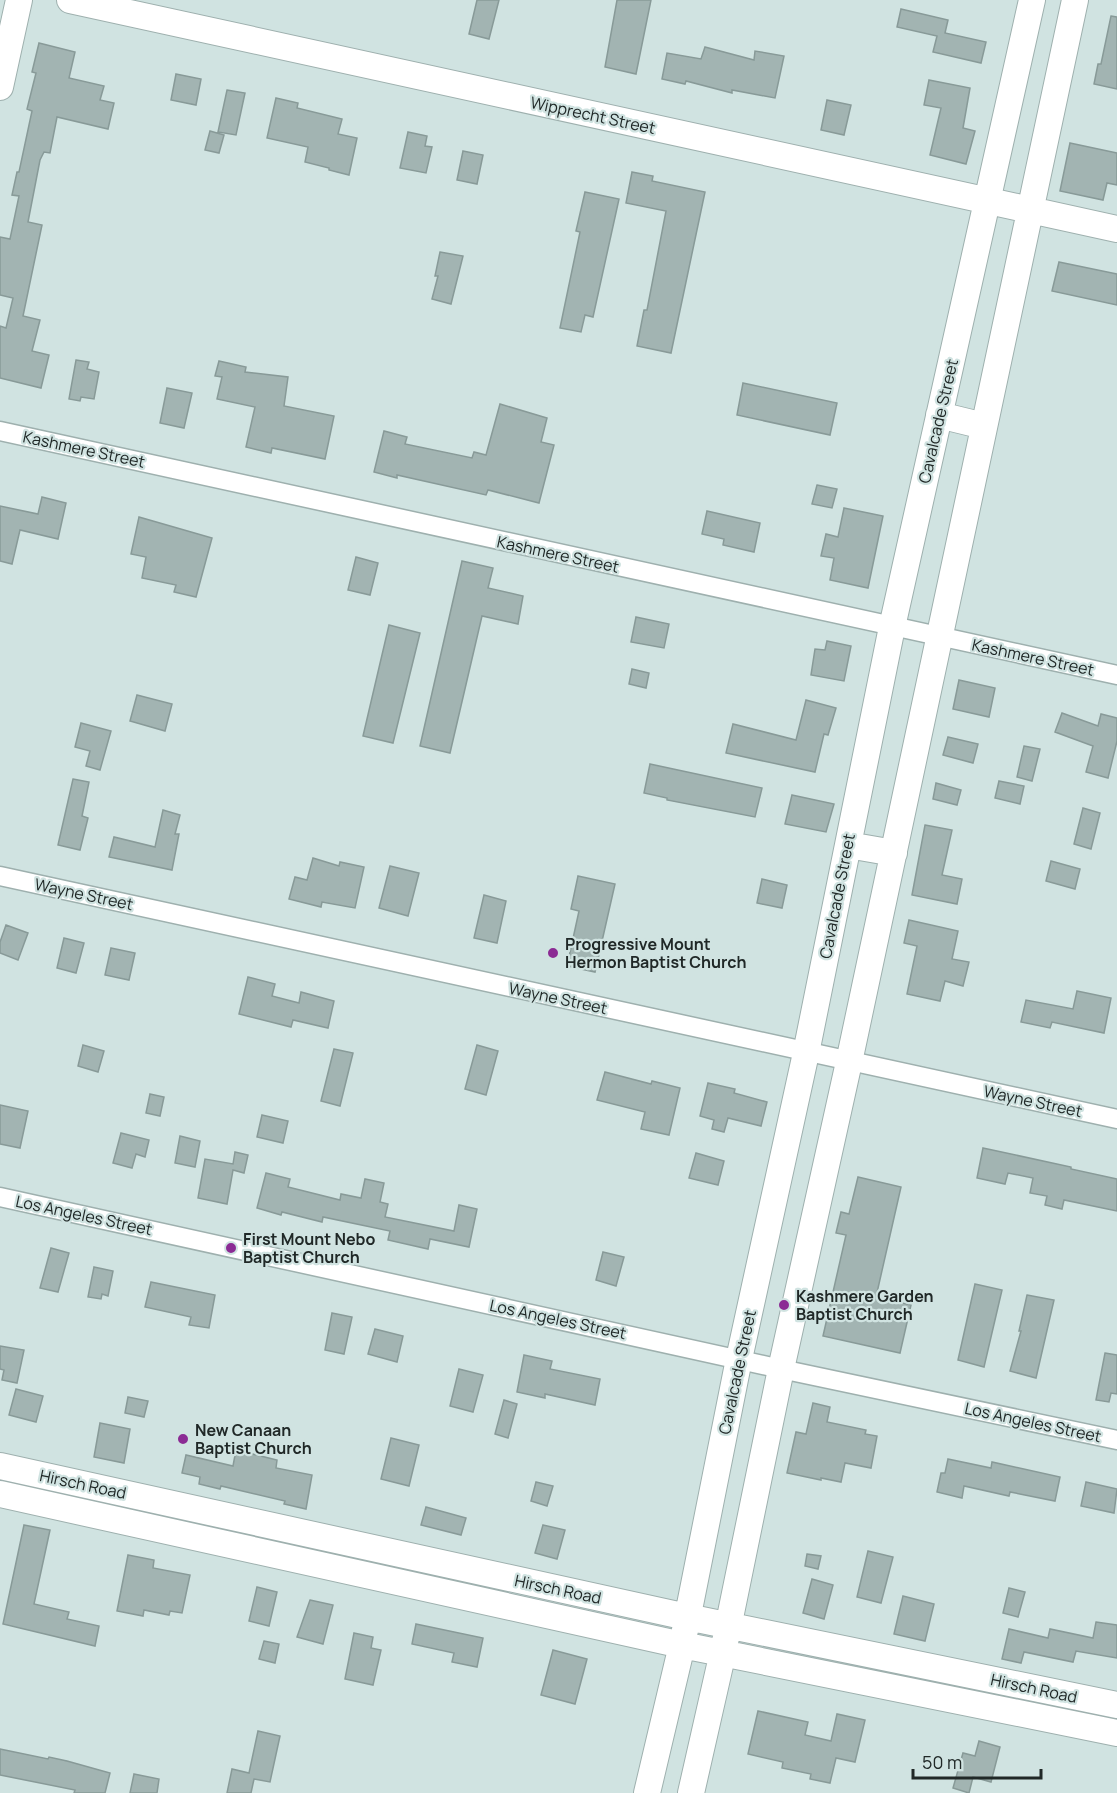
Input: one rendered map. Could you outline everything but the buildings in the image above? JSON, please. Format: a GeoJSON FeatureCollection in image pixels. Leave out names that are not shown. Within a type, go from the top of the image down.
{"type":"FeatureCollection","features":[{"type":"Feature","properties":{"kind":"main road"},"geometry":{"type":"LineString","coordinates":[[0,87],[19,0]]}},
{"type":"Feature","properties":{"kind":"main road","name":"Wipprecht Street"},"geometry":{"type":"LineString","coordinates":[[70,0],[1117,229]]}},
{"type":"Feature","properties":{"kind":"main road","name":"Cavalcade Street"},"geometry":{"type":"LineString","coordinates":[[647,1793],[682,1645],[739,1359],[806,1053],[892,627],[1032,0]]}},
{"type":"Feature","properties":{"kind":"main road"},"geometry":{"type":"LineString","coordinates":[[690,1793],[723,1652],[781,1369],[894,853],[1075,0]]}},
{"type":"Feature","properties":{"kind":"main road"},"geometry":{"type":"LineString","coordinates":[[939,415],[984,426]]}},
{"type":"Feature","properties":{"kind":"main road"},"geometry":{"type":"LineString","coordinates":[[848,845],[894,853]]}},
{"type":"Feature","properties":{"kind":"main road","name":"Hirsch Road"},"geometry":{"type":"LineString","coordinates":[[0,1466],[728,1626],[1117,1706]]}},
{"type":"Feature","properties":{"kind":"main road","name":"Hirsch Road"},"geometry":{"type":"LineString","coordinates":[[0,1494],[682,1645],[1117,1732]]}},
{"type":"Feature","properties":{"kind":"main road"},"geometry":{"type":"LineString","coordinates":[[193,1536],[200,1510]]}},
{"type":"Feature","properties":{"kind":"street","name":"Kashmere Street"},"geometry":{"type":"LineString","coordinates":[[0,431],[1117,675]]}},
{"type":"Feature","properties":{"kind":"street","name":"Wayne Street"},"geometry":{"type":"LineString","coordinates":[[0,876],[1117,1119]]}},
{"type":"Feature","properties":{"kind":"street","name":"Los Angeles Street"},"geometry":{"type":"LineString","coordinates":[[0,1197],[781,1369],[1117,1440]]}},
{"type":"Feature","properties":{"kind":"place","name":"Progressive Mount Hermon Baptist Church"},"geometry":{"type":"Point","coordinates":[553,953]}},
{"type":"Feature","properties":{"kind":"place","name":"First Mount Nebo Baptist Church"},"geometry":{"type":"Point","coordinates":[231,1248]}},
{"type":"Feature","properties":{"kind":"place","name":"Kashmere Garden Baptist Church"},"geometry":{"type":"Point","coordinates":[784,1305]}},
{"type":"Feature","properties":{"kind":"place","name":"New Canaan Baptist Church"},"geometry":{"type":"Point","coordinates":[183,1439]}}]}
